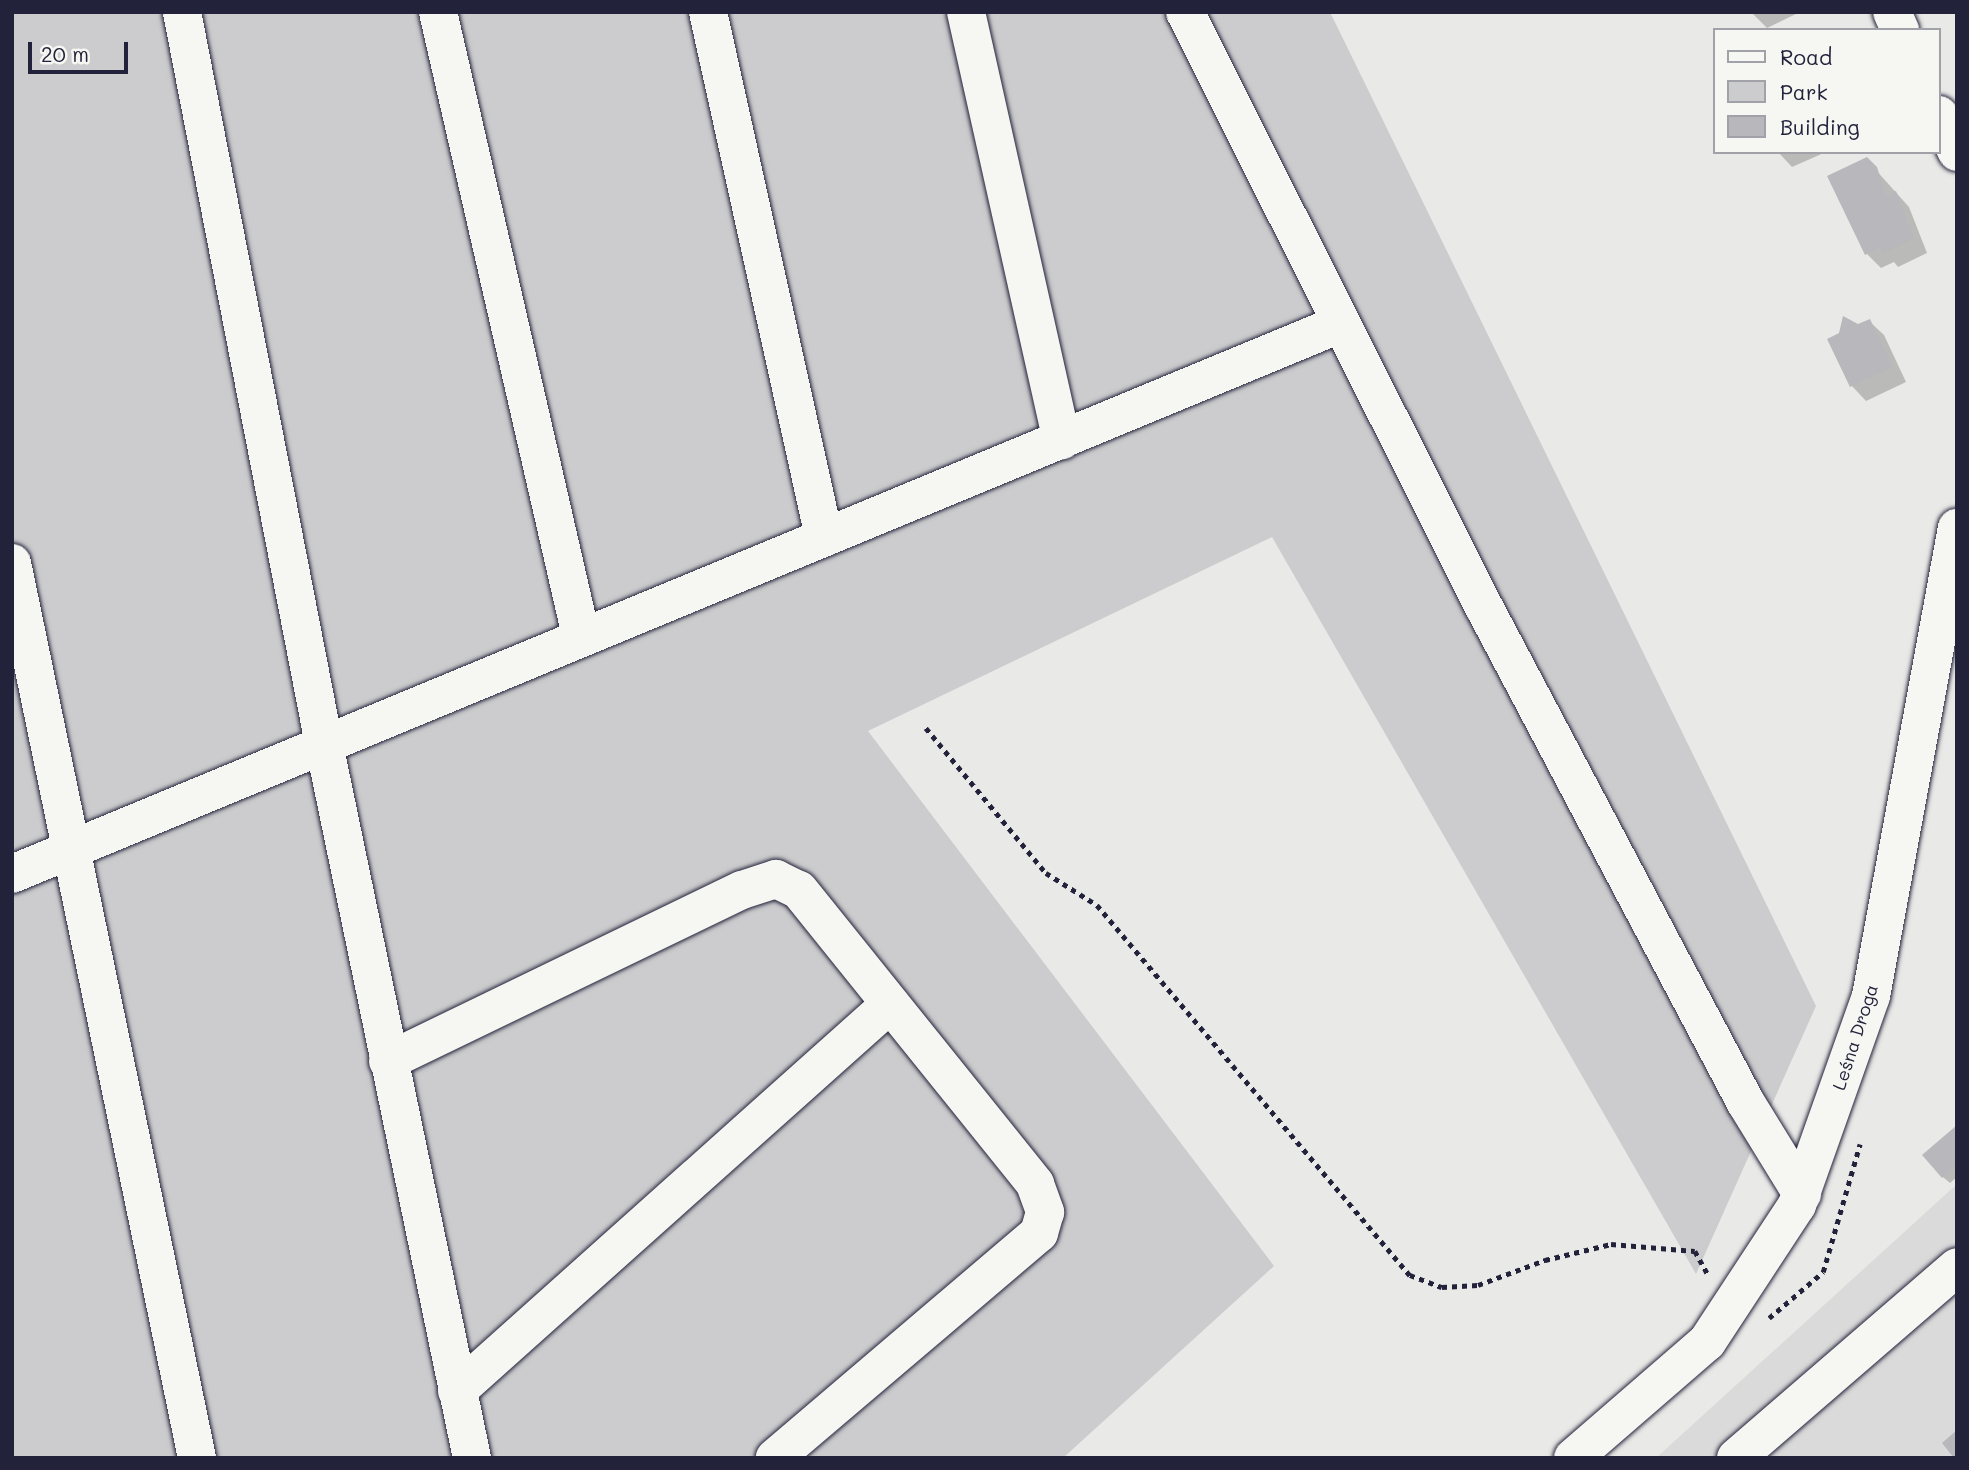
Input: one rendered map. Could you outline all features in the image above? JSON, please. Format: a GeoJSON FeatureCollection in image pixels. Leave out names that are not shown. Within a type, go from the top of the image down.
{"type":"FeatureCollection","features":[{"type":"Feature","properties":{"kind":"street"},"geometry":{"type":"LineString","coordinates":[[182,12],[324,744],[472,1458]]}},
{"type":"Feature","properties":{"kind":"street"},"geometry":{"type":"LineString","coordinates":[[438,12],[581,636]]}},
{"type":"Feature","properties":{"kind":"street"},"geometry":{"type":"LineString","coordinates":[[708,12],[824,537]]}},
{"type":"Feature","properties":{"kind":"street"},"geometry":{"type":"LineString","coordinates":[[966,12],[1062,440]]}},
{"type":"Feature","properties":{"kind":"street"},"geometry":{"type":"LineString","coordinates":[[1185,12],[1340,324],[1746,1103],[1802,1194]]}},
{"type":"Feature","properties":{"kind":"street"},"geometry":{"type":"LineString","coordinates":[[1892,12],[1899,28]]}},
{"type":"Feature","properties":{"kind":"street"},"geometry":{"type":"LineString","coordinates":[[1941,119],[1957,152]]}},
{"type":"Feature","properties":{"kind":"street"},"geometry":{"type":"LineString","coordinates":[[12,874],[581,636],[1340,324]]}},
{"type":"Feature","properties":{"kind":"street","name":"Leśna Droga"},"geometry":{"type":"LineString","coordinates":[[1573,1458],[1707,1342],[1802,1194],[1871,996],[1957,528]]}},
{"type":"Feature","properties":{"kind":"street"},"geometry":{"type":"LineString","coordinates":[[12,563],[197,1458]]}},
{"type":"Feature","properties":{"kind":"street"},"geometry":{"type":"LineString","coordinates":[[388,1061],[742,890],[776,879],[799,890],[1035,1184],[1045,1212],[1039,1233],[775,1458]]}},
{"type":"Feature","properties":{"kind":"street"},"geometry":{"type":"LineString","coordinates":[[457,1391],[890,1004]]}},
{"type":"Feature","properties":{"kind":"street"},"geometry":{"type":"LineString","coordinates":[[1736,1458],[1957,1267]]}},
{"type":"Feature","properties":{"kind":"path"},"geometry":{"type":"LineString","coordinates":[[926,728],[1046,873],[1097,905],[1410,1275],[1442,1287],[1478,1285],[1545,1260],[1611,1244],[1664,1246],[1695,1251],[1728,1310]]}},
{"type":"Feature","properties":{"kind":"shaded area"},"geometry":{"type":"Polygon","coordinates":[[[1957,1184],[1957,1458],[1656,1458],[1957,1184]]]}},
{"type":"Feature","properties":{"kind":"green space"},"geometry":{"type":"Polygon","coordinates":[[[12,12],[1330,12],[1816,1006],[1696,1274],[1272,537],[868,731],[1274,1266],[1063,1458],[12,1458],[12,12]]]}},
{"type":"Feature","properties":{"kind":"building"},"geometry":{"type":"Polygon","coordinates":[[[1867,157],[1877,167],[1886,196],[1896,191],[1914,239],[1882,254],[1880,248],[1865,255],[1827,176],[1867,157]]]}},
{"type":"Feature","properties":{"kind":"building"},"geometry":{"type":"Polygon","coordinates":[[[1843,316],[1858,324],[1870,319],[1893,367],[1850,387],[1827,339],[1839,333],[1843,316]]]}},
{"type":"Feature","properties":{"kind":"building"},"geometry":{"type":"Polygon","coordinates":[[[1957,1125],[1957,1165],[1942,1178],[1922,1155],[1957,1125]]]}},
{"type":"Feature","properties":{"kind":"building"},"geometry":{"type":"Polygon","coordinates":[[[1957,1430],[1957,1458],[1954,1458],[1942,1443],[1957,1430]]]}}]}
